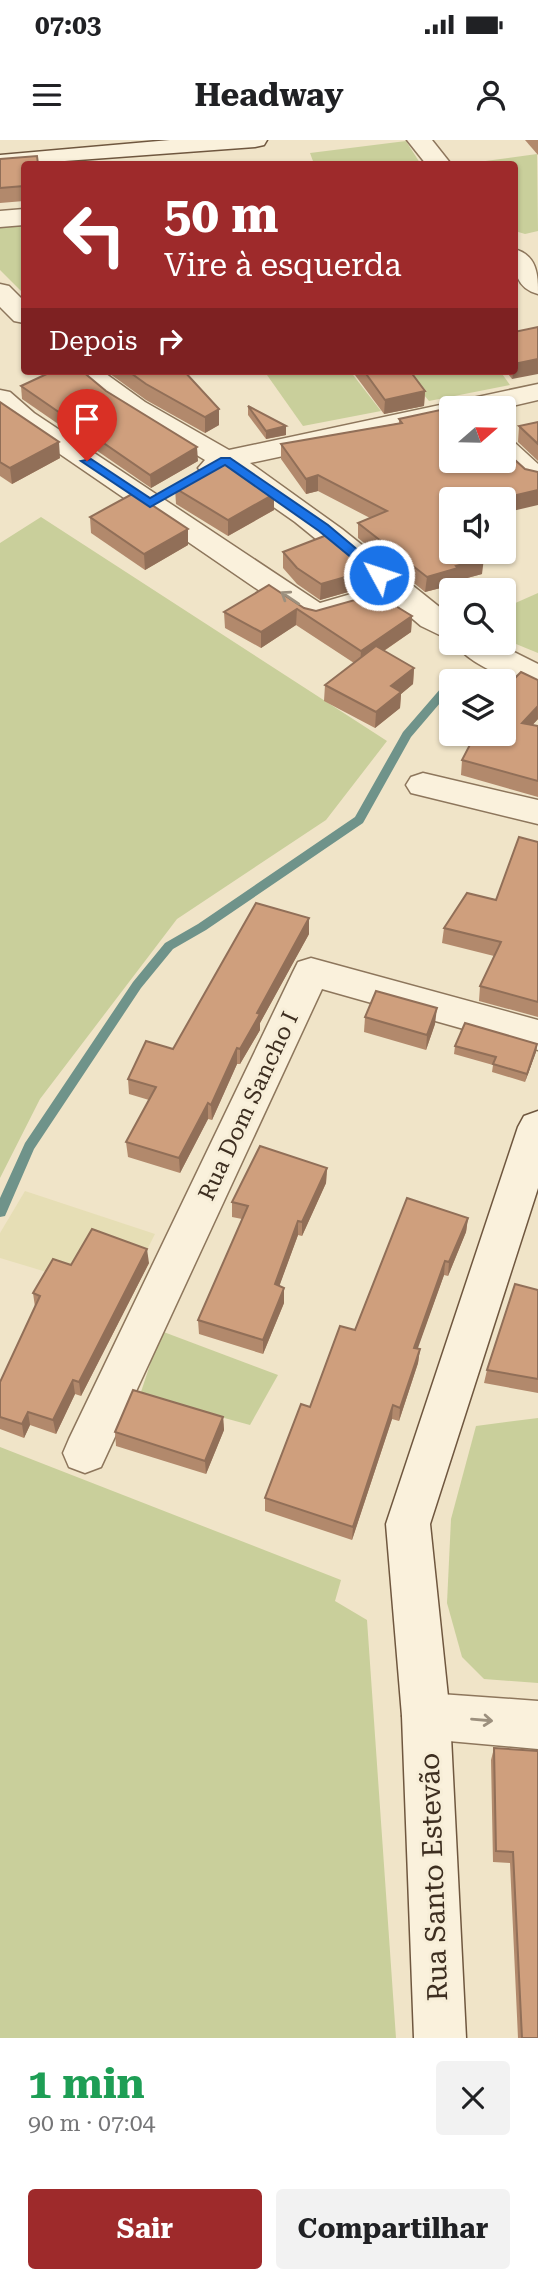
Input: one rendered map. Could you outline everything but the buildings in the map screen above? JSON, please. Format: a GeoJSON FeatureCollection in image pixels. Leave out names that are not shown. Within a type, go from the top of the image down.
{"type":"FeatureCollection","features":[{"type":"Feature","properties":{"kind":"street"},"geometry":{"type":"LineString","coordinates":[[0,162],[255,140]]}},
{"type":"Feature","properties":{"kind":"street"},"geometry":{"type":"LineString","coordinates":[[419,140],[436,161]]}},
{"type":"Feature","properties":{"kind":"street"},"geometry":{"type":"LineString","coordinates":[[0,219],[21,217]]}},
{"type":"Feature","properties":{"kind":"street"},"geometry":{"type":"LineString","coordinates":[[518,250],[538,246]]}},
{"type":"Feature","properties":{"kind":"street"},"geometry":{"type":"LineString","coordinates":[[518,262],[538,286]]}},
{"type":"Feature","properties":{"kind":"street"},"geometry":{"type":"LineString","coordinates":[[0,292],[21,312]]}},
{"type":"Feature","properties":{"kind":"street"},"geometry":{"type":"LineString","coordinates":[[90,375],[103,387],[225,460],[323,528],[439,621]]}},
{"type":"Feature","properties":{"kind":"street"},"geometry":{"type":"LineString","coordinates":[[516,397],[538,392]]}},
{"type":"Feature","properties":{"kind":"street"},"geometry":{"type":"LineString","coordinates":[[0,398],[24,419],[172,491],[316,615],[398,590]]}},
{"type":"Feature","properties":{"kind":"street"},"geometry":{"type":"LineString","coordinates":[[172,491],[225,460],[439,414]]}},
{"type":"Feature","properties":{"kind":"street"},"geometry":{"type":"LineString","coordinates":[[516,459],[537,477]]}},
{"type":"Feature","properties":{"kind":"street"},"geometry":{"type":"LineString","coordinates":[[491,655],[538,676]]}},
{"type":"Feature","properties":{"kind":"street"},"geometry":{"type":"LineString","coordinates":[[423,785],[538,812]]}},
{"type":"Feature","properties":{"kind":"street","name":"Rua Dom Sancho I"},"geometry":{"type":"LineString","coordinates":[[85,1453],[311,972],[538,1035]]}},
{"type":"Feature","properties":{"kind":"street","name":"Rua Santo Estevão"},"geometry":{"type":"LineString","coordinates":[[440,2038],[426,1716],[408,1524],[538,1127]]}},
{"type":"Feature","properties":{"kind":"street"},"geometry":{"type":"LineString","coordinates":[[426,1716],[538,1725]]}},
{"type":"Feature","properties":{"kind":"shaded area"},"geometry":{"type":"Polygon","coordinates":[[[25,1191],[155,1234],[142,1260],[73,1280],[0,1258],[0,1233],[25,1191]]]}},
{"type":"Feature","properties":{"kind":"green space"},"geometry":{"type":"Polygon","coordinates":[[[406,141],[419,161],[313,161],[310,153],[406,141]]]}},
{"type":"Feature","properties":{"kind":"green space"},"geometry":{"type":"Polygon","coordinates":[[[537,154],[538,231],[525,234],[518,232],[518,161],[485,161],[537,154]]]}},
{"type":"Feature","properties":{"kind":"green space"},"geometry":{"type":"Polygon","coordinates":[[[21,224],[21,291],[0,270],[0,227],[21,224]]]}},
{"type":"Feature","properties":{"kind":"green space"},"geometry":{"type":"Polygon","coordinates":[[[267,375],[353,375],[381,411],[303,426],[267,375]]]}},
{"type":"Feature","properties":{"kind":"green space"},"geometry":{"type":"Polygon","coordinates":[[[407,375],[503,375],[510,385],[454,396],[439,396],[439,399],[429,401],[407,375]]]}},
{"type":"Feature","properties":{"kind":"green space"},"geometry":{"type":"Polygon","coordinates":[[[41,517],[387,741],[326,820],[177,919],[40,1099],[0,1178],[0,543],[41,517]]]}},
{"type":"Feature","properties":{"kind":"green space"},"geometry":{"type":"Polygon","coordinates":[[[538,593],[538,653],[516,644],[516,603],[538,593]]]}},
{"type":"Feature","properties":{"kind":"green space"},"geometry":{"type":"Polygon","coordinates":[[[161,1331],[278,1375],[250,1425],[140,1395],[161,1331]]]}},
{"type":"Feature","properties":{"kind":"green space"},"geometry":{"type":"Polygon","coordinates":[[[538,1418],[538,1683],[484,1679],[462,1657],[447,1603],[451,1519],[476,1426],[538,1418]]]}},
{"type":"Feature","properties":{"kind":"green space"},"geometry":{"type":"Polygon","coordinates":[[[0,1447],[341,1580],[335,1601],[367,1620],[396,2038],[0,2038],[0,1447]]]}},
{"type":"Feature","properties":{"kind":"waterway"},"geometry":{"type":"LineString","coordinates":[[0,1212],[29,1147],[137,985],[169,946],[202,927],[359,820],[407,735],[439,697]]}},
{"type":"Feature","properties":{"kind":"route"},"geometry":{"type":"LineString","coordinates":[[87,461],[150,504],[225,460],[323,528],[379,575]]}}]}
